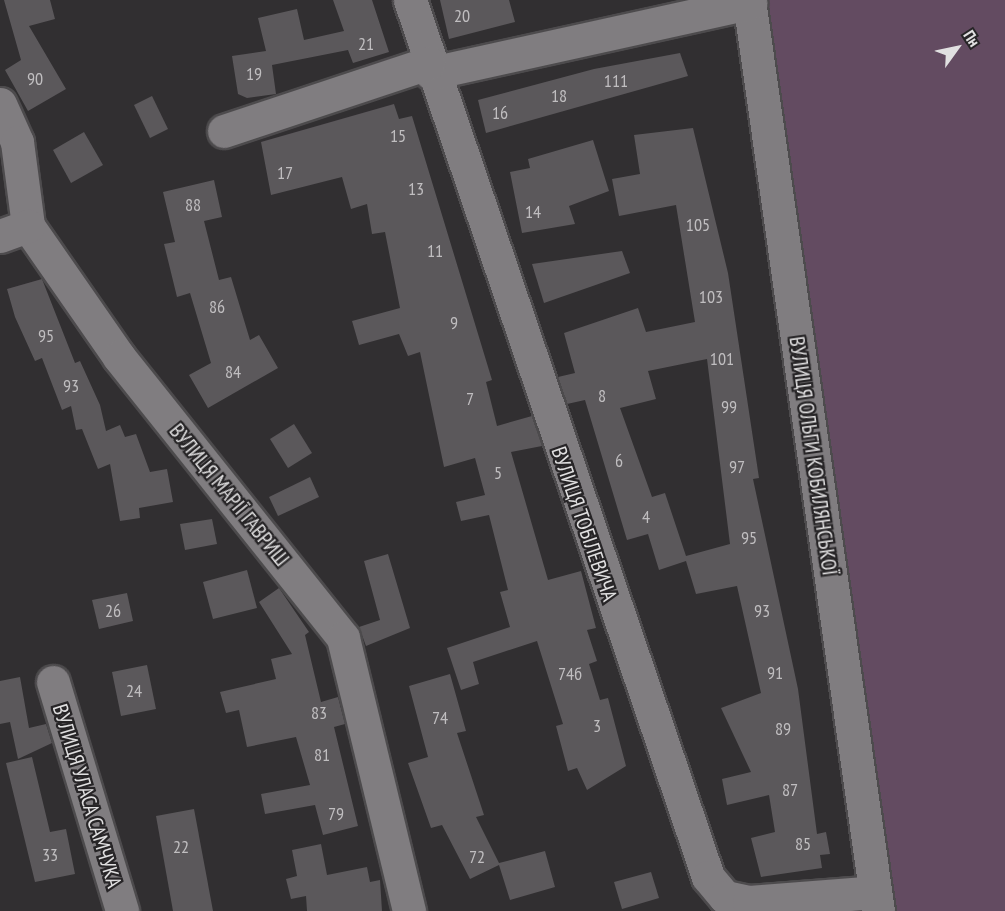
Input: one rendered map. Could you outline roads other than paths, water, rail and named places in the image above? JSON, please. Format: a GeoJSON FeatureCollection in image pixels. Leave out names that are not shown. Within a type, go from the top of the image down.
{"type":"FeatureCollection","features":[{"type":"Feature","properties":{"kind":"street","name":"ВУЛИЦЯ ТОБІЛЕВИЧА"},"geometry":{"type":"LineString","coordinates":[[410,0],[429,68],[708,877],[725,897],[749,902],[876,901]]}},
{"type":"Feature","properties":{"kind":"street"},"geometry":{"type":"LineString","coordinates":[[224,131],[429,68],[750,1]]}},
{"type":"Feature","properties":{"kind":"street","name":"ВУЛИЦЯ ОЛЬГИ КОБИЛЯНСЬКОЇ"},"geometry":{"type":"LineString","coordinates":[[750,1],[876,901]]}},
{"type":"Feature","properties":{"kind":"street","name":"ВУЛИЦЯ МАРІЇ ГАВРИШ"},"geometry":{"type":"LineString","coordinates":[[0,104],[17,142],[14,231],[119,357],[343,638],[409,911]]}},
{"type":"Feature","properties":{"kind":"street","name":"ВУЛИЦЯ УЛАСА САМЧУКА"},"geometry":{"type":"LineString","coordinates":[[53,682],[122,911]]}}]}
